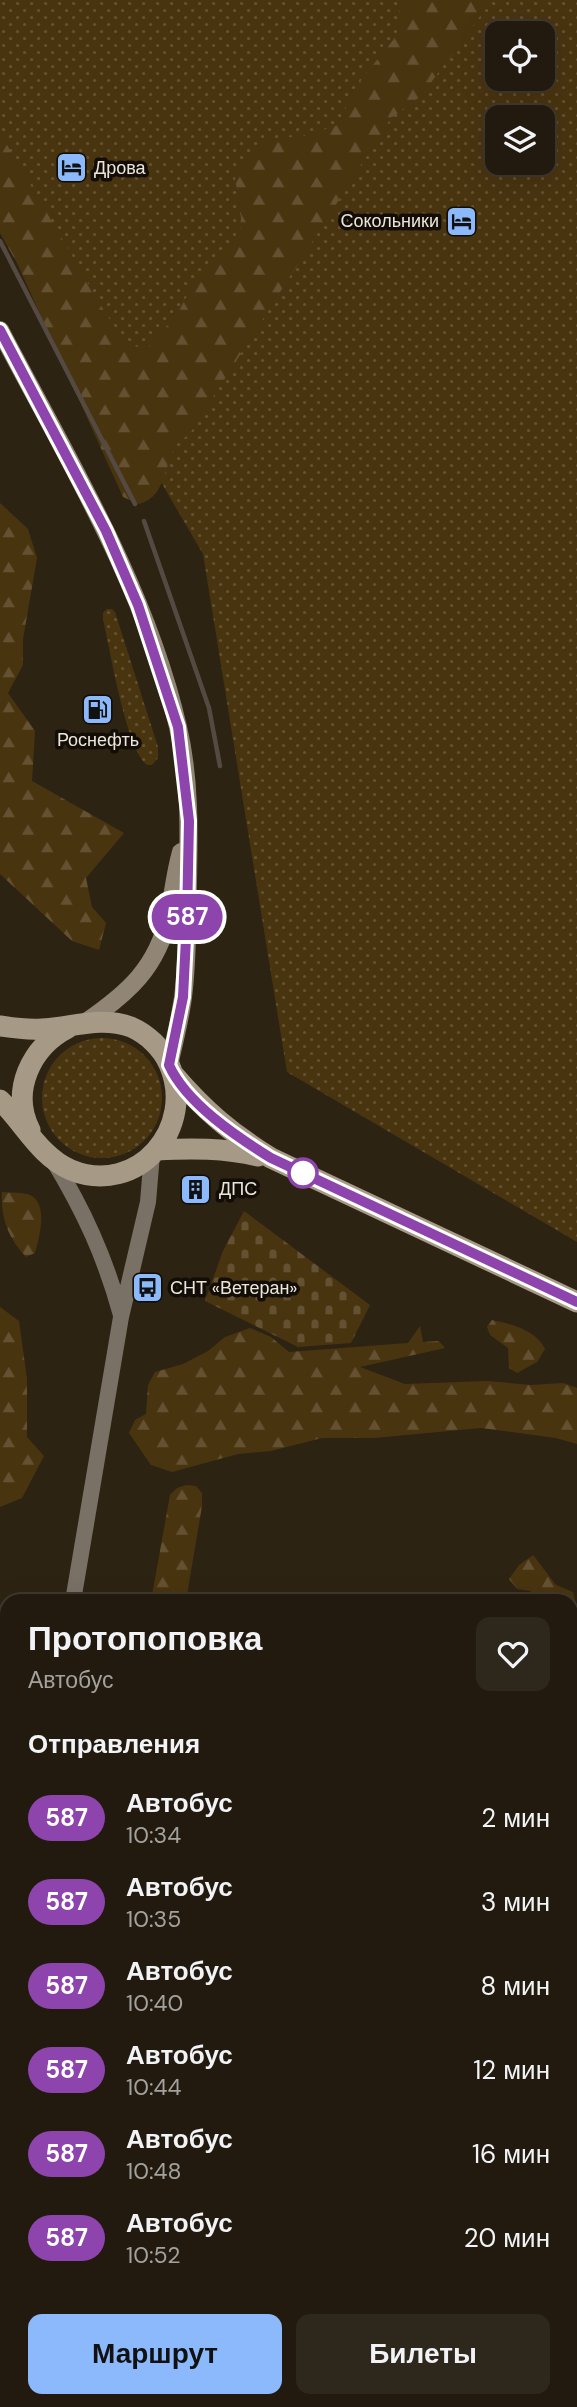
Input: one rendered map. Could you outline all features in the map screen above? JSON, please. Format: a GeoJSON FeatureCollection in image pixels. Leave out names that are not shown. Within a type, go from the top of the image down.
{"type":"FeatureCollection","features":[{"type":"Feature","properties":{"kind":"highway"},"geometry":{"type":"LineString","coordinates":[[0,1026],[41,1029],[115,1022],[134,1028],[151,1040],[165,1055],[177,1094],[176,1115],[169,1134],[155,1152],[139,1165],[117,1174],[94,1175],[72,1170],[51,1158],[0,1100]]}},
{"type":"Feature","properties":{"kind":"highway"},"geometry":{"type":"LineString","coordinates":[[36,1141],[27,1123],[23,1104],[27,1074],[41,1048],[56,1034],[80,1024]]}},
{"type":"Feature","properties":{"kind":"highway"},"geometry":{"type":"LineString","coordinates":[[171,1070],[202,1107],[234,1135],[271,1158],[577,1302]]}},
{"type":"Feature","properties":{"kind":"highway"},"geometry":{"type":"LineString","coordinates":[[155,1152],[195,1147],[233,1150],[271,1158]]}},
{"type":"Feature","properties":{"kind":"main road"},"geometry":{"type":"LineString","coordinates":[[0,330],[106,531],[138,605],[178,727],[189,821],[183,997],[171,1070]]}},
{"type":"Feature","properties":{"kind":"main road"},"geometry":{"type":"LineString","coordinates":[[80,1024],[133,986],[155,956],[169,915],[173,880],[189,821]]}},
{"type":"Feature","properties":{"kind":"main road"},"geometry":{"type":"LineString","coordinates":[[74,1594],[121,1317],[148,1202],[155,1152]]}},
{"type":"Feature","properties":{"kind":"main road"},"geometry":{"type":"LineString","coordinates":[[51,1158],[90,1225],[108,1270],[121,1317]]}},
{"type":"Feature","properties":{"kind":"green space"},"geometry":{"type":"Polygon","coordinates":[[[0,0],[577,0],[577,1242],[287,1072],[203,554],[0,206],[0,0]]]}},
{"type":"Feature","properties":{"kind":"green space"},"geometry":{"type":"Polygon","coordinates":[[[397,0],[492,0],[421,96],[391,118],[189,435],[174,449],[156,493],[139,504],[123,497],[17,263],[0,233],[0,133],[114,327],[133,346],[148,348],[178,313],[196,278],[240,231],[241,217],[234,171],[266,139],[304,136],[338,125],[356,86],[394,39],[401,23],[397,0]]]}},
{"type":"Feature","properties":{"kind":"green space"},"geometry":{"type":"Polygon","coordinates":[[[0,503],[28,529],[37,558],[23,639],[23,665],[8,693],[35,731],[32,781],[124,833],[86,878],[92,907],[106,923],[99,950],[72,941],[0,874],[0,503]]]}},
{"type":"Feature","properties":{"kind":"green space"},"geometry":{"type":"Polygon","coordinates":[[[107,609],[115,612],[158,747],[158,758],[152,765],[147,765],[139,755],[126,720],[103,619],[103,613],[107,609]]]}},
{"type":"Feature","properties":{"kind":"green space"},"geometry":{"type":"Polygon","coordinates":[[[102,1038],[125,1043],[144,1056],[157,1075],[162,1098],[157,1121],[144,1140],[125,1153],[102,1158],[79,1153],[60,1140],[47,1121],[42,1098],[47,1075],[60,1056],[79,1043],[102,1038]]]}},
{"type":"Feature","properties":{"kind":"green space"},"geometry":{"type":"Polygon","coordinates":[[[2,1192],[30,1195],[36,1199],[41,1222],[35,1253],[26,1257],[10,1235],[4,1219],[2,1192]]]}},
{"type":"Feature","properties":{"kind":"green space"},"geometry":{"type":"Polygon","coordinates":[[[244,1211],[370,1305],[351,1343],[298,1347],[205,1301],[223,1251],[244,1211]]]}},
{"type":"Feature","properties":{"kind":"green space"},"geometry":{"type":"Polygon","coordinates":[[[0,1307],[19,1321],[27,1379],[27,1437],[44,1456],[22,1498],[0,1507],[0,1307]]]}},
{"type":"Feature","properties":{"kind":"green space"},"geometry":{"type":"Polygon","coordinates":[[[492,1320],[515,1326],[536,1337],[545,1349],[537,1362],[517,1373],[509,1368],[508,1348],[490,1335],[487,1327],[492,1320]]]}},
{"type":"Feature","properties":{"kind":"green space"},"geometry":{"type":"Polygon","coordinates":[[[420,1326],[423,1342],[439,1341],[445,1348],[360,1367],[405,1384],[487,1381],[531,1385],[563,1383],[577,1388],[577,1444],[556,1438],[481,1428],[374,1438],[322,1438],[271,1451],[238,1454],[172,1472],[151,1465],[129,1433],[135,1420],[146,1414],[148,1385],[155,1372],[183,1364],[208,1351],[225,1337],[250,1328],[271,1337],[289,1352],[408,1343],[420,1326]]]}},
{"type":"Feature","properties":{"kind":"green space"},"geometry":{"type":"Polygon","coordinates":[[[196,1486],[202,1493],[187,1594],[152,1594],[170,1495],[177,1488],[196,1486]]]}},
{"type":"Feature","properties":{"kind":"green space"},"geometry":{"type":"Polygon","coordinates":[[[533,1555],[556,1585],[573,1594],[534,1594],[517,1589],[509,1579],[519,1565],[533,1555]]]}},
{"type":"Feature","properties":{"kind":"waterway"},"geometry":{"type":"LineString","coordinates":[[0,241],[135,504]]}},
{"type":"Feature","properties":{"kind":"waterway"},"geometry":{"type":"LineString","coordinates":[[144,521],[209,708],[220,766]]}},
{"type":"Feature","properties":{"kind":"bus line","name":"587"},"geometry":{"type":"LineString","coordinates":[[0,330],[106,531],[138,605],[178,727],[189,821],[183,997],[169,1065],[173,1074],[202,1107],[234,1135],[271,1158],[577,1302]]}},
{"type":"Feature","properties":{"kind":"place","name":"Дрова"},"geometry":{"type":"Point","coordinates":[71,168]}},
{"type":"Feature","properties":{"kind":"place","name":"Сокольники"},"geometry":{"type":"Point","coordinates":[462,221]}},
{"type":"Feature","properties":{"kind":"place","name":"Роснефть"},"geometry":{"type":"Point","coordinates":[98,710]}},
{"type":"Feature","properties":{"kind":"place","name":"ДПС"},"geometry":{"type":"Point","coordinates":[196,1189]}},
{"type":"Feature","properties":{"kind":"place","name":"СНТ «Ветеран»"},"geometry":{"type":"Point","coordinates":[147,1288]}}]}
